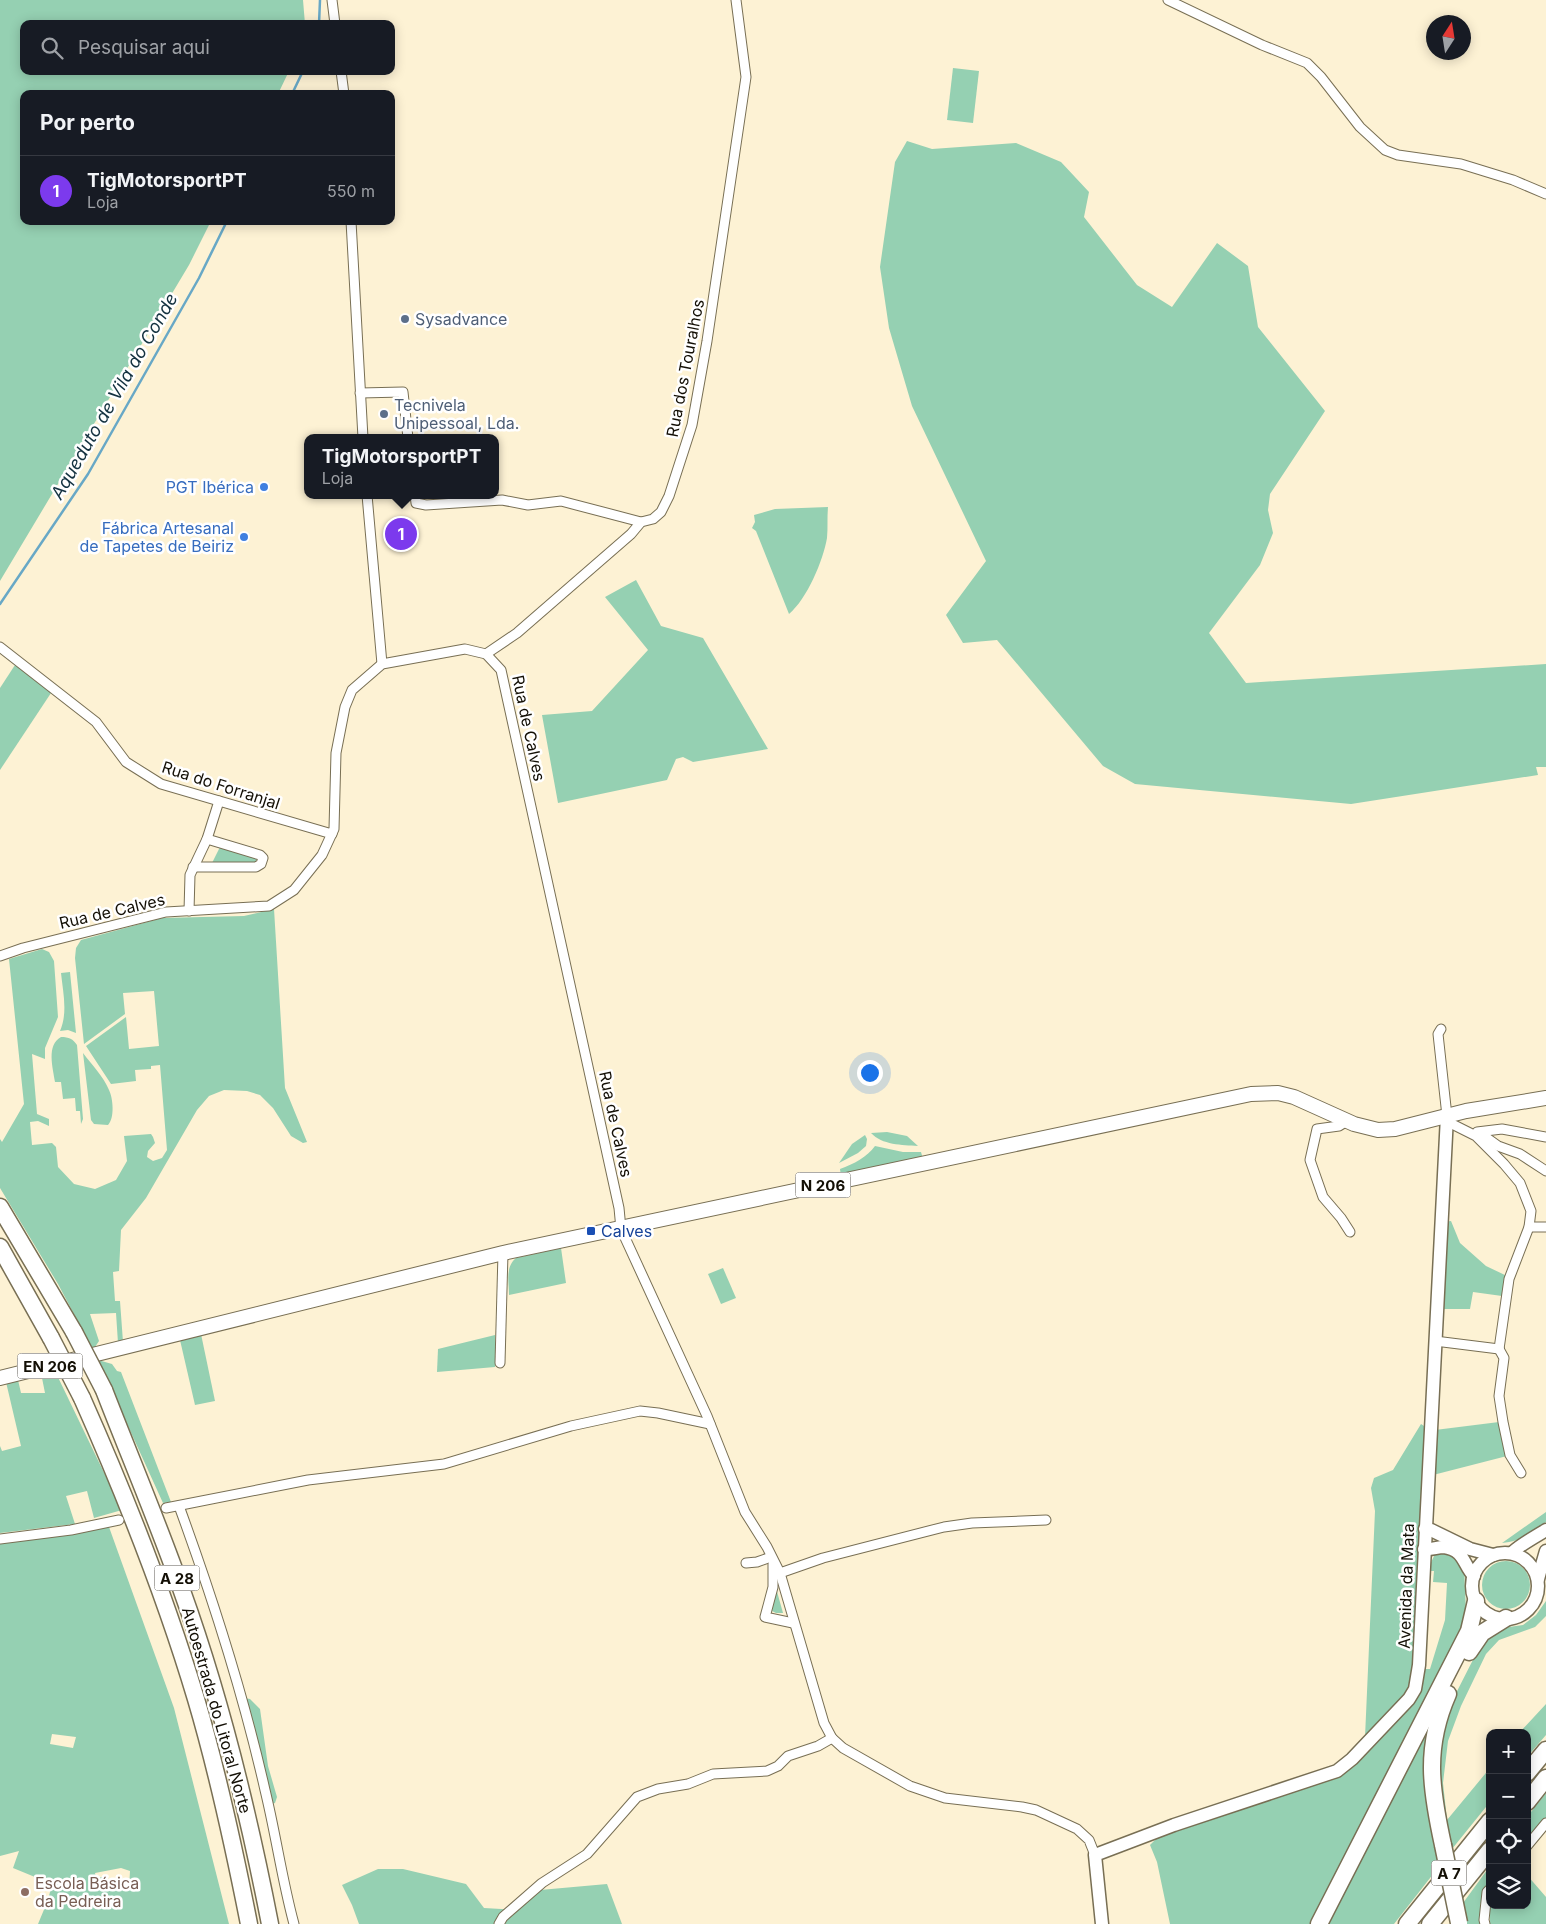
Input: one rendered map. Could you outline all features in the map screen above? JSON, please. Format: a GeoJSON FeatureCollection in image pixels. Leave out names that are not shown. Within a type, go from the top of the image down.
{"type":"FeatureCollection","features":[{"type":"Feature","properties":{"kind":"highway","name":"Autoestrada do Litoral Norte"},"geometry":{"type":"LineString","coordinates":[[0,1207],[74,1332],[104,1390],[182,1590],[208,1667],[237,1772],[270,1924]]}},
{"type":"Feature","properties":{"kind":"highway","name":"Autoestrada do Litoral Norte"},"geometry":{"type":"LineString","coordinates":[[0,1248],[51,1338],[82,1398],[122,1487],[147,1552],[196,1699],[225,1806],[249,1924]]}},
{"type":"Feature","properties":{"kind":"highway"},"geometry":{"type":"LineString","coordinates":[[1319,1924],[1469,1632],[1476,1601]]}},
{"type":"Feature","properties":{"kind":"highway"},"geometry":{"type":"LineString","coordinates":[[1459,1923],[1431,1779],[1431,1756],[1436,1727],[1448,1694],[1474,1643],[1485,1631],[1506,1618]]}},
{"type":"Feature","properties":{"kind":"highway"},"geometry":{"type":"LineString","coordinates":[[1531,1768],[1546,1750]]}},
{"type":"Feature","properties":{"kind":"highway"},"geometry":{"type":"LineString","coordinates":[[1531,1797],[1546,1778]]}},
{"type":"Feature","properties":{"kind":"highway","name":"A 7"},"geometry":{"type":"LineString","coordinates":[[1407,1924],[1486,1826]]}},
{"type":"Feature","properties":{"kind":"highway","name":"A 7"},"geometry":{"type":"LineString","coordinates":[[1430,1924],[1486,1855]]}},
{"type":"Feature","properties":{"kind":"main road","name":"N 206"},"geometry":{"type":"LineString","coordinates":[[100,1353],[503,1254],[1251,1094],[1278,1092],[1294,1097],[1347,1121],[1378,1130],[1546,1098]]}},
{"type":"Feature","properties":{"kind":"main road","name":"EN 206"},"geometry":{"type":"LineString","coordinates":[[0,1378],[100,1353]]}},
{"type":"Feature","properties":{"kind":"street"},"geometry":{"type":"LineString","coordinates":[[332,0],[334,20]]}},
{"type":"Feature","properties":{"kind":"street","name":"Rua dos Touralhos"},"geometry":{"type":"LineString","coordinates":[[486,654],[516,634],[631,534],[641,522],[653,519],[662,512],[669,496],[692,425],[706,350],[746,77],[736,0]]}},
{"type":"Feature","properties":{"kind":"street"},"geometry":{"type":"LineString","coordinates":[[1168,0],[1262,45],[1307,63],[1321,77],[1360,127],[1385,150],[1398,155],[1461,164],[1513,180],[1546,194]]}},
{"type":"Feature","properties":{"kind":"street"},"geometry":{"type":"LineString","coordinates":[[342,75],[343,90]]}},
{"type":"Feature","properties":{"kind":"street"},"geometry":{"type":"LineString","coordinates":[[351,225],[363,434]]}},
{"type":"Feature","properties":{"kind":"street"},"geometry":{"type":"LineString","coordinates":[[360,392],[403,392],[408,434]]}},
{"type":"Feature","properties":{"kind":"street"},"geometry":{"type":"LineString","coordinates":[[367,499],[382,664],[465,649],[486,654]]}},
{"type":"Feature","properties":{"kind":"street"},"geometry":{"type":"LineString","coordinates":[[416,499],[416,503],[426,505],[502,500],[528,505],[561,502],[641,522]]}},
{"type":"Feature","properties":{"kind":"street","name":"Rua do Forranjal"},"geometry":{"type":"LineString","coordinates":[[0,647],[96,722],[126,762],[161,784],[332,834]]}},
{"type":"Feature","properties":{"kind":"street","name":"Rua de Calves"},"geometry":{"type":"LineString","coordinates":[[486,654],[501,670],[619,1208],[621,1229],[710,1424],[745,1512],[780,1573],[793,1623],[824,1723],[832,1738]]}},
{"type":"Feature","properties":{"kind":"street","name":"Rua de Calves"},"geometry":{"type":"LineString","coordinates":[[0,956],[23,948],[166,912],[269,906],[294,890],[322,855],[334,829],[336,753],[345,706],[352,690],[382,664]]}},
{"type":"Feature","properties":{"kind":"street"},"geometry":{"type":"LineString","coordinates":[[190,911],[190,875],[207,838],[218,801]]}},
{"type":"Feature","properties":{"kind":"street"},"geometry":{"type":"LineString","coordinates":[[193,867],[256,867],[261,864],[263,858],[260,855],[207,838]]}},
{"type":"Feature","properties":{"kind":"street"},"geometry":{"type":"LineString","coordinates":[[1441,1029],[1438,1034],[1449,1117],[1476,1136],[1516,1177],[1532,1211],[1530,1227],[1509,1279],[1499,1349],[1504,1358],[1499,1396],[1503,1422],[1510,1455],[1521,1473]]}},
{"type":"Feature","properties":{"kind":"street"},"geometry":{"type":"LineString","coordinates":[[1449,1117],[1498,1146],[1520,1154],[1546,1171]]}},
{"type":"Feature","properties":{"kind":"street","name":"Avenida da Mata"},"geometry":{"type":"LineString","coordinates":[[1095,1855],[1182,1823],[1337,1771],[1352,1759],[1409,1699],[1415,1689],[1419,1665],[1435,1342],[1449,1117]]}},
{"type":"Feature","properties":{"kind":"street"},"geometry":{"type":"LineString","coordinates":[[1347,1121],[1339,1126],[1317,1129],[1310,1160],[1323,1197],[1350,1232]]}},
{"type":"Feature","properties":{"kind":"street"},"geometry":{"type":"LineString","coordinates":[[1477,1132],[1502,1129],[1546,1137]]}},
{"type":"Feature","properties":{"kind":"street"},"geometry":{"type":"LineString","coordinates":[[1530,1227],[1546,1227]]}},
{"type":"Feature","properties":{"kind":"street"},"geometry":{"type":"LineString","coordinates":[[500,1364],[503,1254]]}},
{"type":"Feature","properties":{"kind":"street"},"geometry":{"type":"LineString","coordinates":[[1435,1342],[1499,1349]]}},
{"type":"Feature","properties":{"kind":"street"},"geometry":{"type":"LineString","coordinates":[[166,1508],[308,1480],[444,1464],[571,1426],[640,1411],[710,1424]]}},
{"type":"Feature","properties":{"kind":"street"},"geometry":{"type":"LineString","coordinates":[[179,1506],[205,1578],[251,1732],[266,1791],[283,1885],[294,1924]]}},
{"type":"Feature","properties":{"kind":"street"},"geometry":{"type":"LineString","coordinates":[[0,1539],[71,1530],[119,1520]]}},
{"type":"Feature","properties":{"kind":"street"},"geometry":{"type":"LineString","coordinates":[[780,1573],[823,1558],[944,1527],[972,1523],[1046,1520]]}},
{"type":"Feature","properties":{"kind":"street"},"geometry":{"type":"LineString","coordinates":[[1425,1529],[1431,1530],[1470,1549],[1493,1555],[1512,1554],[1521,1557],[1534,1570],[1538,1580]]}},
{"type":"Feature","properties":{"kind":"street"},"geometry":{"type":"LineString","coordinates":[[1512,1554],[1517,1548],[1546,1530]]}},
{"type":"Feature","properties":{"kind":"street"},"geometry":{"type":"LineString","coordinates":[[1424,1549],[1445,1547],[1457,1552],[1466,1561],[1474,1576]]}},
{"type":"Feature","properties":{"kind":"street"},"geometry":{"type":"LineString","coordinates":[[1493,1555],[1478,1568],[1474,1576],[1473,1589],[1476,1601],[1489,1614],[1506,1618],[1516,1617],[1524,1612],[1536,1598],[1538,1580],[1546,1551]]}},
{"type":"Feature","properties":{"kind":"street"},"geometry":{"type":"LineString","coordinates":[[746,1563],[772,1559],[773,1587],[765,1617],[793,1623]]}},
{"type":"Feature","properties":{"kind":"street"},"geometry":{"type":"LineString","coordinates":[[499,1924],[503,1917],[542,1883],[587,1854],[637,1797],[658,1789],[688,1784],[713,1774],[768,1771],[778,1766],[788,1756],[818,1746],[832,1738],[843,1748],[910,1786],[929,1794],[945,1798],[1036,1810],[1078,1829],[1089,1840],[1095,1855],[1102,1924]]}},
{"type":"Feature","properties":{"kind":"street"},"geometry":{"type":"LineString","coordinates":[[1531,1841],[1546,1823]]}},
{"type":"Feature","properties":{"kind":"street"},"geometry":{"type":"LineString","coordinates":[[1485,1924],[1486,1901]]}},
{"type":"Feature","properties":{"kind":"green space"},"geometry":{"type":"Polygon","coordinates":[[[0,0],[303,0],[305,20],[20,20],[20,75],[287,75],[280,90],[20,90],[20,225],[209,225],[189,265],[0,581],[0,0]]]}},
{"type":"Feature","properties":{"kind":"green space"},"geometry":{"type":"Polygon","coordinates":[[[953,68],[979,71],[973,123],[947,120],[953,68]]]}},
{"type":"Feature","properties":{"kind":"green space"},"geometry":{"type":"Polygon","coordinates":[[[907,141],[932,149],[1016,143],[1061,162],[1089,192],[1084,217],[1137,285],[1172,307],[1217,243],[1248,266],[1258,327],[1325,411],[1270,494],[1268,510],[1273,533],[1260,565],[1209,633],[1246,683],[1546,664],[1546,767],[1536,767],[1538,775],[1351,804],[1135,784],[1103,766],[997,640],[963,643],[946,615],[986,561],[912,406],[889,328],[880,267],[895,162],[907,141]]]}},
{"type":"Feature","properties":{"kind":"green space"},"geometry":{"type":"Polygon","coordinates":[[[828,507],[827,538],[822,557],[808,589],[789,614],[756,531],[752,528],[755,522],[754,515],[775,509],[828,507]]]}},
{"type":"Feature","properties":{"kind":"green space"},"geometry":{"type":"Polygon","coordinates":[[[636,580],[661,626],[703,638],[768,749],[693,762],[683,757],[676,759],[667,780],[558,803],[542,715],[592,711],[648,650],[605,597],[636,580]]]}},
{"type":"Feature","properties":{"kind":"green space"},"geometry":{"type":"Polygon","coordinates":[[[15,665],[51,693],[0,770],[0,688],[15,665]]]}},
{"type":"Feature","properties":{"kind":"green space"},"geometry":{"type":"Polygon","coordinates":[[[220,847],[257,858],[255,863],[212,863],[220,847]]]}},
{"type":"Feature","properties":{"kind":"green space"},"geometry":{"type":"Polygon","coordinates":[[[274,909],[285,1088],[307,1142],[303,1143],[291,1136],[273,1108],[260,1095],[247,1091],[224,1090],[209,1096],[197,1110],[146,1198],[121,1230],[119,1271],[113,1272],[115,1301],[120,1301],[123,1342],[118,1343],[116,1313],[90,1314],[99,1341],[93,1350],[58,1284],[0,1188],[0,1139],[2,1142],[24,1104],[9,959],[42,949],[49,952],[54,961],[58,1017],[45,1048],[45,1059],[32,1054],[37,1114],[49,1119],[49,1126],[38,1121],[30,1122],[32,1145],[52,1143],[56,1147],[58,1167],[74,1184],[95,1189],[116,1180],[127,1161],[124,1136],[151,1134],[155,1143],[148,1151],[147,1157],[153,1161],[162,1158],[167,1150],[160,1065],[151,1066],[151,1069],[135,1070],[136,1081],[111,1084],[86,1046],[126,1017],[129,1049],[159,1046],[154,991],[123,993],[125,1014],[84,1044],[75,958],[76,948],[81,940],[162,918],[244,916],[274,909]]]}},
{"type":"Feature","properties":{"kind":"green space"},"geometry":{"type":"Polygon","coordinates":[[[70,972],[76,1033],[68,1030],[60,1031],[64,1017],[61,973],[70,972]]]}},
{"type":"Feature","properties":{"kind":"green space"},"geometry":{"type":"Polygon","coordinates":[[[61,1037],[74,1041],[77,1045],[83,1119],[81,1124],[80,1111],[76,1111],[75,1098],[63,1099],[61,1082],[55,1082],[52,1051],[53,1045],[61,1037]]]}},
{"type":"Feature","properties":{"kind":"green space"},"geometry":{"type":"Polygon","coordinates":[[[83,1053],[107,1085],[112,1103],[112,1118],[108,1125],[94,1124],[91,1120],[83,1053]]]}},
{"type":"Feature","properties":{"kind":"green space"},"geometry":{"type":"Polygon","coordinates":[[[887,1132],[907,1136],[918,1146],[886,1142],[871,1133],[887,1132]]]}},
{"type":"Feature","properties":{"kind":"green space"},"geometry":{"type":"Polygon","coordinates":[[[865,1135],[867,1139],[866,1146],[858,1153],[839,1163],[852,1144],[865,1135]]]}},
{"type":"Feature","properties":{"kind":"green space"},"geometry":{"type":"Polygon","coordinates":[[[875,1146],[903,1152],[921,1152],[923,1159],[841,1176],[840,1169],[860,1160],[875,1146]]]}},
{"type":"Feature","properties":{"kind":"green space"},"geometry":{"type":"Polygon","coordinates":[[[1451,1221],[1460,1243],[1486,1266],[1507,1276],[1502,1296],[1473,1292],[1470,1309],[1440,1309],[1443,1222],[1451,1221]]]}},
{"type":"Feature","properties":{"kind":"green space"},"geometry":{"type":"Polygon","coordinates":[[[561,1248],[566,1283],[509,1295],[509,1270],[516,1258],[561,1248]]]}},
{"type":"Feature","properties":{"kind":"green space"},"geometry":{"type":"Polygon","coordinates":[[[723,1268],[736,1298],[721,1304],[708,1274],[723,1268]]]}},
{"type":"Feature","properties":{"kind":"green space"},"geometry":{"type":"Polygon","coordinates":[[[201,1334],[215,1401],[195,1405],[180,1340],[201,1334]]]}},
{"type":"Feature","properties":{"kind":"green space"},"geometry":{"type":"Polygon","coordinates":[[[495,1335],[495,1367],[437,1372],[438,1349],[495,1335]]]}},
{"type":"Feature","properties":{"kind":"green space"},"geometry":{"type":"Polygon","coordinates":[[[98,1360],[112,1364],[117,1371],[121,1372],[171,1502],[163,1503],[98,1360]]]}},
{"type":"Feature","properties":{"kind":"green space"},"geometry":{"type":"Polygon","coordinates":[[[55,1371],[122,1510],[94,1518],[87,1491],[66,1496],[75,1524],[0,1533],[0,1446],[2,1451],[21,1446],[6,1382],[18,1380],[21,1393],[45,1393],[41,1373],[55,1371]]]}},
{"type":"Feature","properties":{"kind":"green space"},"geometry":{"type":"Polygon","coordinates":[[[1499,1422],[1507,1456],[1433,1475],[1435,1430],[1499,1422]]]}},
{"type":"Feature","properties":{"kind":"green space"},"geometry":{"type":"Polygon","coordinates":[[[1421,1424],[1427,1428],[1411,1686],[1404,1699],[1365,1737],[1375,1511],[1371,1488],[1374,1478],[1393,1470],[1421,1424]]]}},
{"type":"Feature","properties":{"kind":"green space"},"geometry":{"type":"Polygon","coordinates":[[[1546,1512],[1546,1522],[1535,1530],[1520,1539],[1502,1543],[1546,1512]]]}},
{"type":"Feature","properties":{"kind":"green space"},"geometry":{"type":"Polygon","coordinates":[[[109,1527],[174,1708],[229,1924],[38,1924],[48,1900],[52,1884],[13,1868],[19,1851],[0,1856],[0,1542],[109,1527]],[[52,1734],[50,1744],[73,1748],[76,1737],[52,1734]],[[121,1868],[95,1873],[96,1877],[103,1877],[104,1891],[129,1889],[130,1871],[121,1868]]]}},
{"type":"Feature","properties":{"kind":"green space"},"geometry":{"type":"Polygon","coordinates":[[[1451,1552],[1465,1566],[1466,1614],[1463,1631],[1312,1924],[1170,1924],[1157,1862],[1150,1845],[1158,1837],[1356,1763],[1423,1669],[1430,1669],[1445,1620],[1447,1583],[1433,1582],[1434,1571],[1427,1571],[1435,1554],[1451,1552]]]}},
{"type":"Feature","properties":{"kind":"green space"},"geometry":{"type":"Polygon","coordinates":[[[1501,1561],[1511,1561],[1520,1565],[1526,1571],[1530,1585],[1526,1599],[1520,1605],[1511,1609],[1501,1609],[1492,1605],[1486,1599],[1482,1590],[1482,1580],[1486,1571],[1492,1565],[1501,1561]]]}},
{"type":"Feature","properties":{"kind":"green space"},"geometry":{"type":"Polygon","coordinates":[[[776,1588],[783,1613],[772,1611],[776,1588]]]}},
{"type":"Feature","properties":{"kind":"green space"},"geometry":{"type":"Polygon","coordinates":[[[1546,1601],[1546,1616],[1535,1627],[1499,1640],[1486,1654],[1461,1706],[1448,1741],[1443,1783],[1447,1820],[1486,1773],[1486,1807],[1452,1849],[1439,1785],[1441,1733],[1450,1705],[1480,1646],[1489,1633],[1502,1628],[1523,1625],[1536,1615],[1546,1601]]]}},
{"type":"Feature","properties":{"kind":"green space"},"geometry":{"type":"Polygon","coordinates":[[[1455,1668],[1433,1725],[1441,1864],[1394,1924],[1324,1924],[1455,1668]]]}},
{"type":"Feature","properties":{"kind":"green space"},"geometry":{"type":"Polygon","coordinates":[[[244,1698],[250,1699],[260,1709],[268,1766],[277,1797],[275,1803],[271,1804],[244,1698]]]}},
{"type":"Feature","properties":{"kind":"green space"},"geometry":{"type":"Polygon","coordinates":[[[1546,1704],[1546,1735],[1531,1752],[1531,1729],[1523,1729],[1546,1704]]]}},
{"type":"Feature","properties":{"kind":"green space"},"geometry":{"type":"Polygon","coordinates":[[[1546,1793],[1546,1819],[1531,1837],[1531,1819],[1531,1812],[1546,1793]]]}},
{"type":"Feature","properties":{"kind":"green space"},"geometry":{"type":"Polygon","coordinates":[[[378,1869],[403,1869],[466,1884],[484,1908],[519,1910],[540,1890],[607,1884],[622,1924],[359,1924],[342,1885],[378,1869]]]}},
{"type":"Feature","properties":{"kind":"green space"},"geometry":{"type":"Polygon","coordinates":[[[1486,1871],[1486,1892],[1480,1905],[1483,1924],[1467,1924],[1463,1903],[1486,1871]]]}},
{"type":"Feature","properties":{"kind":"green space"},"geometry":{"type":"Polygon","coordinates":[[[1531,1880],[1546,1897],[1546,1924],[1490,1924],[1490,1909],[1531,1909],[1531,1880]]]}},
{"type":"Feature","properties":{"kind":"waterway","name":"Aqueduto de Vila do Conde"},"geometry":{"type":"LineString","coordinates":[[319,20],[320,0]]}},
{"type":"Feature","properties":{"kind":"waterway","name":"Aqueduto de Vila do Conde"},"geometry":{"type":"LineString","coordinates":[[294,90],[301,75]]}},
{"type":"Feature","properties":{"kind":"waterway","name":"Aqueduto de Vila do Conde"},"geometry":{"type":"LineString","coordinates":[[0,604],[88,474],[199,278],[225,225]]}},
{"type":"Feature","properties":{"kind":"place","name":"Sysadvance"},"geometry":{"type":"Point","coordinates":[405,319]}},
{"type":"Feature","properties":{"kind":"place","name":"Tecnivela Unipessoal, Lda."},"geometry":{"type":"Point","coordinates":[384,414]}},
{"type":"Feature","properties":{"kind":"place","name":"PGT Ibérica"},"geometry":{"type":"Point","coordinates":[264,487]}},
{"type":"Feature","properties":{"kind":"place","name":"TigMotorsportPT"},"geometry":{"type":"Point","coordinates":[401,534]}},
{"type":"Feature","properties":{"kind":"place","name":"Fábrica Artesanal de Tapetes de Beiriz"},"geometry":{"type":"Point","coordinates":[244,537]}},
{"type":"Feature","properties":{"kind":"place","name":"Calves"},"geometry":{"type":"Point","coordinates":[591,1231]}},
{"type":"Feature","properties":{"kind":"place","name":"Escola Básica da Pedreira"},"geometry":{"type":"Point","coordinates":[25,1892]}}]}
